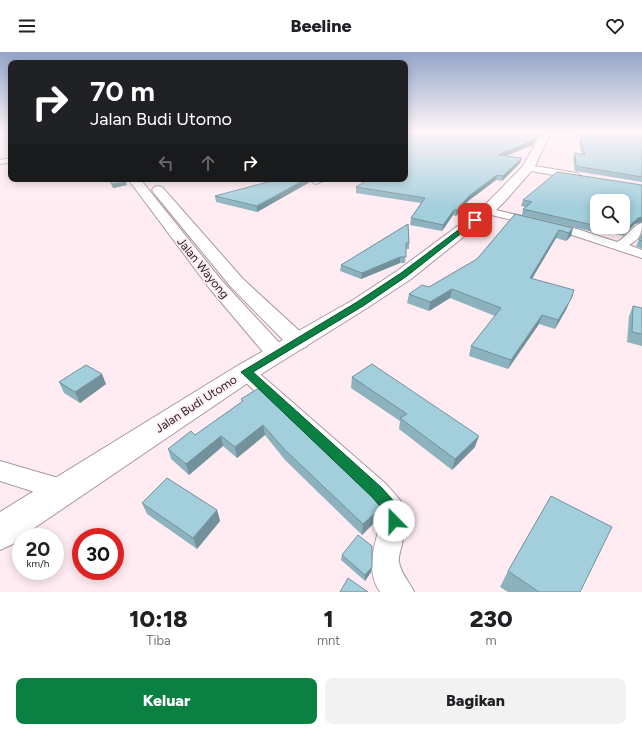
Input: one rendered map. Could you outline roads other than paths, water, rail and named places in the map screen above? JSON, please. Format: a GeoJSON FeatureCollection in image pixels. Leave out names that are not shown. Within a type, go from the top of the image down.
{"type":"FeatureCollection","features":[{"type":"Feature","properties":{"kind":"main road","name":"Jalan Budi Utomo"},"geometry":{"type":"LineString","coordinates":[[0,532],[62,490],[246,372],[298,342],[404,275],[487,211],[528,168],[533,157]]}},
{"type":"Feature","properties":{"kind":"street"},"geometry":{"type":"LineString","coordinates":[[528,168],[589,178]]}},
{"type":"Feature","properties":{"kind":"street","name":"Jalan Wayong"},"geometry":{"type":"LineString","coordinates":[[136,182],[216,285],[277,354]]}},
{"type":"Feature","properties":{"kind":"street","name":"Jalan Wayong"},"geometry":{"type":"LineString","coordinates":[[152,182],[237,283],[298,342]]}},
{"type":"Feature","properties":{"kind":"street"},"geometry":{"type":"LineString","coordinates":[[487,211],[568,230],[642,254]]}},
{"type":"Feature","properties":{"kind":"street"},"geometry":{"type":"LineString","coordinates":[[618,246],[630,240],[642,226]]}},
{"type":"Feature","properties":{"kind":"street"},"geometry":{"type":"LineString","coordinates":[[246,372],[377,492],[393,511],[394,521],[385,560],[389,580],[399,592]]}},
{"type":"Feature","properties":{"kind":"street"},"geometry":{"type":"LineString","coordinates":[[0,471],[62,490]]}}]}
